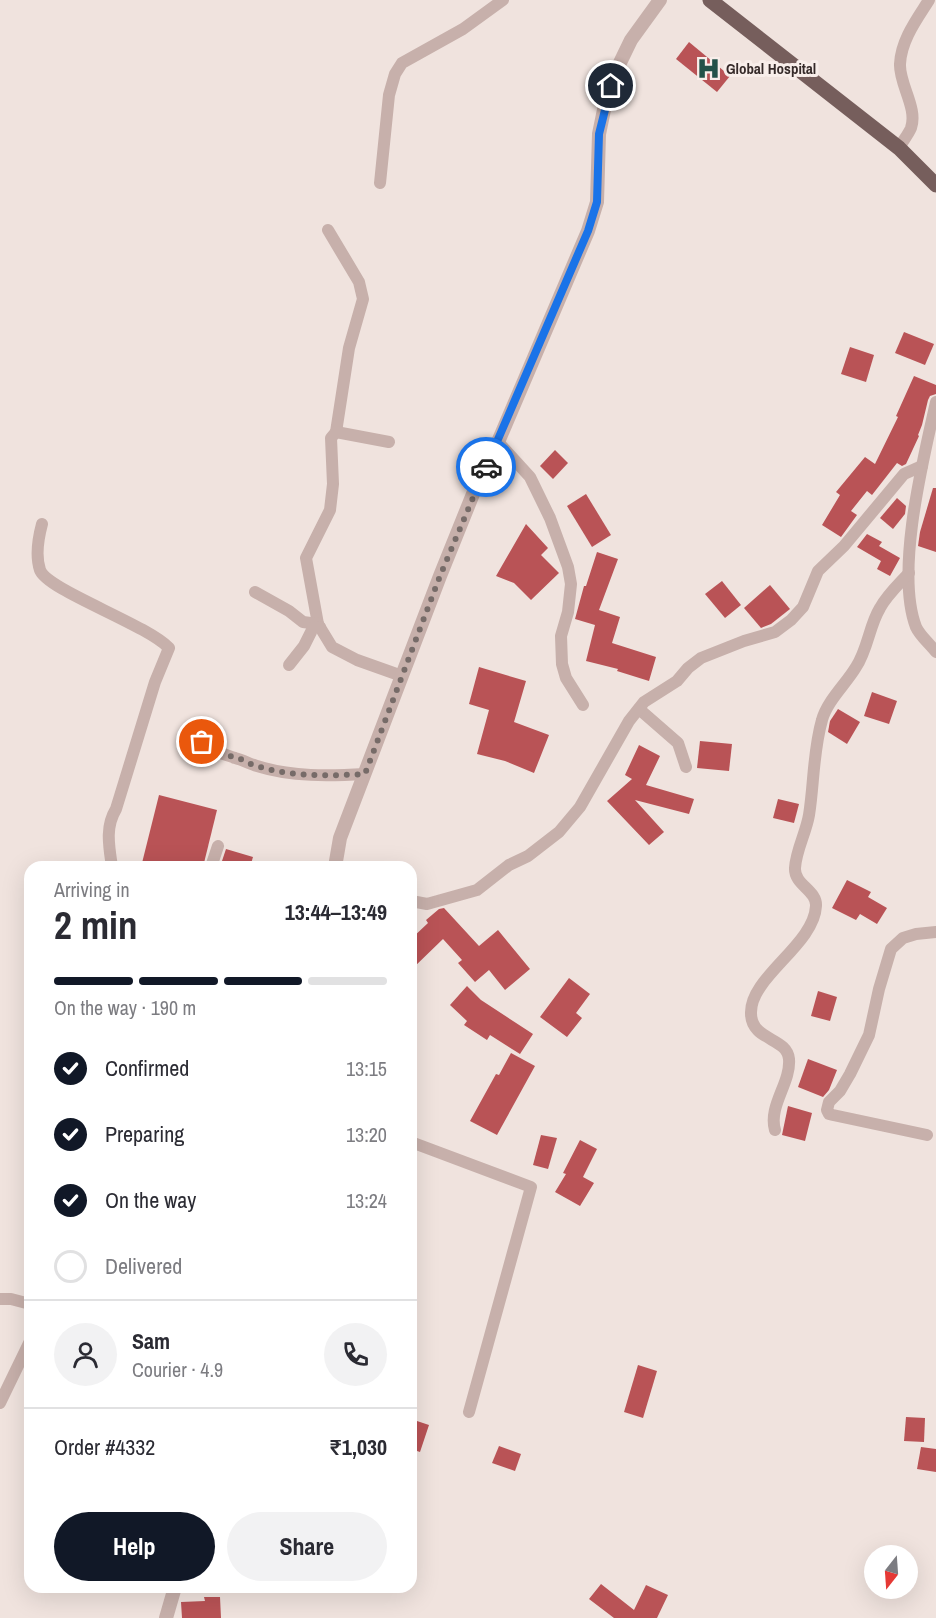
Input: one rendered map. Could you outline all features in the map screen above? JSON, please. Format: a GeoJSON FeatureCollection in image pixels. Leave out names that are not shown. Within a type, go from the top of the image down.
{"type":"FeatureCollection","features":[{"type":"Feature","properties":{"kind":"main road"},"geometry":{"type":"LineString","coordinates":[[710,0],[898,148],[936,185]]}},
{"type":"Feature","properties":{"kind":"street"},"geometry":{"type":"LineString","coordinates":[[380,183],[389,95],[395,74],[402,63],[463,29],[503,0]]}},
{"type":"Feature","properties":{"kind":"street"},"geometry":{"type":"LineString","coordinates":[[336,861],[340,838],[471,500],[588,231],[597,202],[599,134],[606,100],[616,71],[631,40],[660,0]]}},
{"type":"Feature","properties":{"kind":"street"},"geometry":{"type":"LineString","coordinates":[[898,148],[911,128],[912,118],[901,77],[902,51],[909,31],[929,0]]}},
{"type":"Feature","properties":{"kind":"street"},"geometry":{"type":"LineString","coordinates":[[328,230],[359,282],[363,299],[349,348],[336,432],[331,438],[333,484],[330,510],[306,558],[319,625],[332,648],[357,660],[402,676]]}},
{"type":"Feature","properties":{"kind":"street"},"geometry":{"type":"LineString","coordinates":[[936,402],[922,466],[909,573],[909,598],[917,629],[936,652]]}},
{"type":"Feature","properties":{"kind":"street"},"geometry":{"type":"LineString","coordinates":[[336,432],[389,442]]}},
{"type":"Feature","properties":{"kind":"street"},"geometry":{"type":"LineString","coordinates":[[498,442],[530,477],[550,518],[568,567],[570,584],[568,612],[561,636],[562,664],[566,678],[583,705]]}},
{"type":"Feature","properties":{"kind":"street"},"geometry":{"type":"LineString","coordinates":[[417,902],[427,904],[477,890],[509,865],[528,856],[559,832],[580,807],[629,722],[644,702],[677,681],[701,658],[744,640],[775,632],[791,620],[803,607],[818,571],[844,546],[904,474],[922,466]]}},
{"type":"Feature","properties":{"kind":"street"},"geometry":{"type":"LineString","coordinates":[[42,524],[38,548],[40,570],[43,575],[65,590],[146,630],[169,648],[155,682],[116,808],[109,820],[111,861]]}},
{"type":"Feature","properties":{"kind":"street"},"geometry":{"type":"LineString","coordinates":[[775,1130],[774,1115],[789,1061],[787,1052],[780,1044],[755,1028],[751,1015],[752,1003],[760,987],[789,956],[808,928],[816,906],[814,898],[798,882],[794,869],[809,814],[813,767],[822,717],[857,666],[880,608],[909,573]]}},
{"type":"Feature","properties":{"kind":"street"},"geometry":{"type":"LineString","coordinates":[[255,592],[289,611],[303,622],[319,625]]}},
{"type":"Feature","properties":{"kind":"street"},"geometry":{"type":"LineString","coordinates":[[289,666],[304,646],[313,628],[319,625]]}},
{"type":"Feature","properties":{"kind":"street"},"geometry":{"type":"LineString","coordinates":[[639,709],[678,743],[686,766]]}},
{"type":"Feature","properties":{"kind":"street"},"geometry":{"type":"LineString","coordinates":[[202,742],[207,747],[255,766],[284,772],[308,775],[365,774]]}},
{"type":"Feature","properties":{"kind":"street"},"geometry":{"type":"LineString","coordinates":[[214,861],[218,846]]}},
{"type":"Feature","properties":{"kind":"street"},"geometry":{"type":"LineString","coordinates":[[927,1135],[829,1114],[827,1110],[829,1102],[850,1074],[869,1035],[891,949],[903,939],[916,934],[936,932]]}},
{"type":"Feature","properties":{"kind":"street"},"geometry":{"type":"LineString","coordinates":[[417,1144],[531,1187],[469,1412]]}},
{"type":"Feature","properties":{"kind":"street"},"geometry":{"type":"LineString","coordinates":[[0,1299],[24,1302]]}},
{"type":"Feature","properties":{"kind":"street"},"geometry":{"type":"LineString","coordinates":[[0,1403],[24,1353]]}},
{"type":"Feature","properties":{"kind":"street"},"geometry":{"type":"LineString","coordinates":[[166,1618],[173,1593]]}},
{"type":"Feature","properties":{"kind":"building"},"geometry":{"type":"Polygon","coordinates":[[[689,42],[730,76],[717,92],[676,59],[689,42]]]}},
{"type":"Feature","properties":{"kind":"building"},"geometry":{"type":"Polygon","coordinates":[[[904,332],[934,344],[925,365],[895,353],[904,332]]]}},
{"type":"Feature","properties":{"kind":"building"},"geometry":{"type":"Polygon","coordinates":[[[850,347],[874,355],[866,382],[841,374],[850,347]]]}},
{"type":"Feature","properties":{"kind":"building"},"geometry":{"type":"Polygon","coordinates":[[[914,376],[936,385],[936,394],[930,396],[928,400],[919,436],[906,464],[902,466],[897,463],[872,495],[867,491],[851,511],[857,515],[841,537],[822,525],[840,495],[836,492],[865,457],[875,464],[898,417],[896,416],[914,376]]]}},
{"type":"Feature","properties":{"kind":"building"},"geometry":{"type":"Polygon","coordinates":[[[555,450],[568,463],[553,479],[540,466],[555,450]]]}},
{"type":"Feature","properties":{"kind":"building"},"geometry":{"type":"Polygon","coordinates":[[[933,488],[936,488],[936,552],[918,546],[933,488]]]}},
{"type":"Feature","properties":{"kind":"building"},"geometry":{"type":"Polygon","coordinates":[[[586,494],[611,535],[592,547],[567,506],[586,494]]]}},
{"type":"Feature","properties":{"kind":"building"},"geometry":{"type":"Polygon","coordinates":[[[897,498],[906,506],[905,514],[893,529],[880,518],[897,498]]]}},
{"type":"Feature","properties":{"kind":"building"},"geometry":{"type":"Polygon","coordinates":[[[526,524],[548,548],[541,555],[559,573],[531,600],[514,583],[496,576],[526,524]]]}},
{"type":"Feature","properties":{"kind":"building"},"geometry":{"type":"Polygon","coordinates":[[[867,534],[882,542],[879,546],[900,558],[890,576],[877,569],[881,561],[857,547],[867,534]]]}},
{"type":"Feature","properties":{"kind":"building"},"geometry":{"type":"Polygon","coordinates":[[[597,552],[618,559],[599,610],[620,617],[612,643],[656,657],[649,681],[617,671],[618,669],[586,661],[595,625],[575,619],[597,552]]]}},
{"type":"Feature","properties":{"kind":"building"},"geometry":{"type":"Polygon","coordinates":[[[722,581],[741,605],[725,618],[705,594],[722,581]]]}},
{"type":"Feature","properties":{"kind":"building"},"geometry":{"type":"Polygon","coordinates":[[[770,585],[790,609],[771,624],[761,628],[744,608],[770,585]]]}},
{"type":"Feature","properties":{"kind":"building"},"geometry":{"type":"Polygon","coordinates":[[[479,667],[526,681],[514,722],[549,735],[534,773],[505,761],[477,754],[489,710],[469,704],[479,667]]]}},
{"type":"Feature","properties":{"kind":"building"},"geometry":{"type":"Polygon","coordinates":[[[872,692],[897,701],[889,724],[864,716],[872,692]]]}},
{"type":"Feature","properties":{"kind":"building"},"geometry":{"type":"Polygon","coordinates":[[[838,709],[860,722],[847,744],[828,732],[830,721],[838,709]]]}},
{"type":"Feature","properties":{"kind":"building"},"geometry":{"type":"Polygon","coordinates":[[[700,741],[732,744],[729,771],[697,768],[700,741]]]}},
{"type":"Feature","properties":{"kind":"building"},"geometry":{"type":"Polygon","coordinates":[[[639,745],[660,756],[646,785],[694,799],[689,814],[635,800],[664,832],[649,845],[607,801],[632,779],[625,775],[639,745]]]}},
{"type":"Feature","properties":{"kind":"building"},"geometry":{"type":"Polygon","coordinates":[[[159,795],[217,810],[204,861],[142,861],[159,795]]]}},
{"type":"Feature","properties":{"kind":"building"},"geometry":{"type":"Polygon","coordinates":[[[778,799],[799,804],[794,823],[773,818],[778,799]]]}},
{"type":"Feature","properties":{"kind":"building"},"geometry":{"type":"Polygon","coordinates":[[[226,849],[253,857],[252,861],[222,861],[226,849]]]}},
{"type":"Feature","properties":{"kind":"building"},"geometry":{"type":"Polygon","coordinates":[[[847,880],[871,892],[868,897],[887,908],[877,924],[860,914],[856,920],[832,908],[847,880]]]}},
{"type":"Feature","properties":{"kind":"building"},"geometry":{"type":"Polygon","coordinates":[[[444,908],[479,946],[498,930],[530,969],[505,990],[489,970],[475,982],[458,963],[462,960],[443,939],[417,964],[417,933],[428,923],[426,920],[439,909],[444,908]]]}},
{"type":"Feature","properties":{"kind":"building"},"geometry":{"type":"Polygon","coordinates":[[[569,978],[590,994],[576,1013],[582,1018],[567,1037],[540,1017],[569,978]]]}},
{"type":"Feature","properties":{"kind":"building"},"geometry":{"type":"Polygon","coordinates":[[[467,986],[481,1000],[533,1034],[520,1054],[490,1035],[487,1040],[464,1025],[467,1021],[450,1005],[467,986]]]}},
{"type":"Feature","properties":{"kind":"building"},"geometry":{"type":"Polygon","coordinates":[[[818,991],[837,997],[830,1021],[811,1016],[818,991]]]}},
{"type":"Feature","properties":{"kind":"building"},"geometry":{"type":"Polygon","coordinates":[[[511,1053],[535,1066],[497,1135],[470,1121],[496,1074],[499,1075],[511,1053]]]}},
{"type":"Feature","properties":{"kind":"building"},"geometry":{"type":"Polygon","coordinates":[[[808,1059],[837,1070],[829,1090],[823,1097],[798,1087],[808,1059]]]}},
{"type":"Feature","properties":{"kind":"building"},"geometry":{"type":"Polygon","coordinates":[[[788,1106],[812,1113],[805,1141],[782,1135],[788,1106]]]}},
{"type":"Feature","properties":{"kind":"building"},"geometry":{"type":"Polygon","coordinates":[[[541,1135],[557,1138],[548,1169],[533,1165],[541,1135]]]}},
{"type":"Feature","properties":{"kind":"building"},"geometry":{"type":"Polygon","coordinates":[[[580,1140],[597,1149],[583,1177],[594,1183],[580,1206],[555,1192],[566,1174],[563,1173],[580,1140]]]}},
{"type":"Feature","properties":{"kind":"building"},"geometry":{"type":"Polygon","coordinates":[[[638,1365],[657,1371],[643,1418],[624,1412],[638,1365]]]}},
{"type":"Feature","properties":{"kind":"building"},"geometry":{"type":"Polygon","coordinates":[[[906,1417],[925,1418],[924,1442],[904,1441],[906,1417]]]}},
{"type":"Feature","properties":{"kind":"building"},"geometry":{"type":"Polygon","coordinates":[[[417,1421],[429,1425],[420,1452],[417,1451],[417,1421]]]}},
{"type":"Feature","properties":{"kind":"building"},"geometry":{"type":"Polygon","coordinates":[[[499,1446],[521,1454],[515,1471],[492,1463],[499,1446]]]}},
{"type":"Feature","properties":{"kind":"building"},"geometry":{"type":"Polygon","coordinates":[[[921,1447],[936,1449],[936,1472],[917,1469],[921,1447]]]}},
{"type":"Feature","properties":{"kind":"building"},"geometry":{"type":"Polygon","coordinates":[[[601,1584],[634,1610],[646,1585],[668,1595],[657,1618],[614,1618],[589,1599],[601,1584]]]}},
{"type":"Feature","properties":{"kind":"building"},"geometry":{"type":"Polygon","coordinates":[[[204,1597],[220,1597],[221,1618],[182,1618],[181,1602],[205,1601],[204,1597]]]}},
{"type":"Feature","properties":{"kind":"way so far"},"geometry":{"type":"LineString","coordinates":[[202,742],[207,747],[255,766],[284,772],[308,775],[365,774],[440,576],[486,467]]}},
{"type":"Feature","properties":{"kind":"place","name":"Global Hospital"},"geometry":{"type":"Point","coordinates":[708,68]}},
{"type":"Feature","properties":{"kind":"route"},"geometry":{"type":"LineString","coordinates":[[486,467],[588,231],[597,202],[599,134],[611,86]]}}]}
